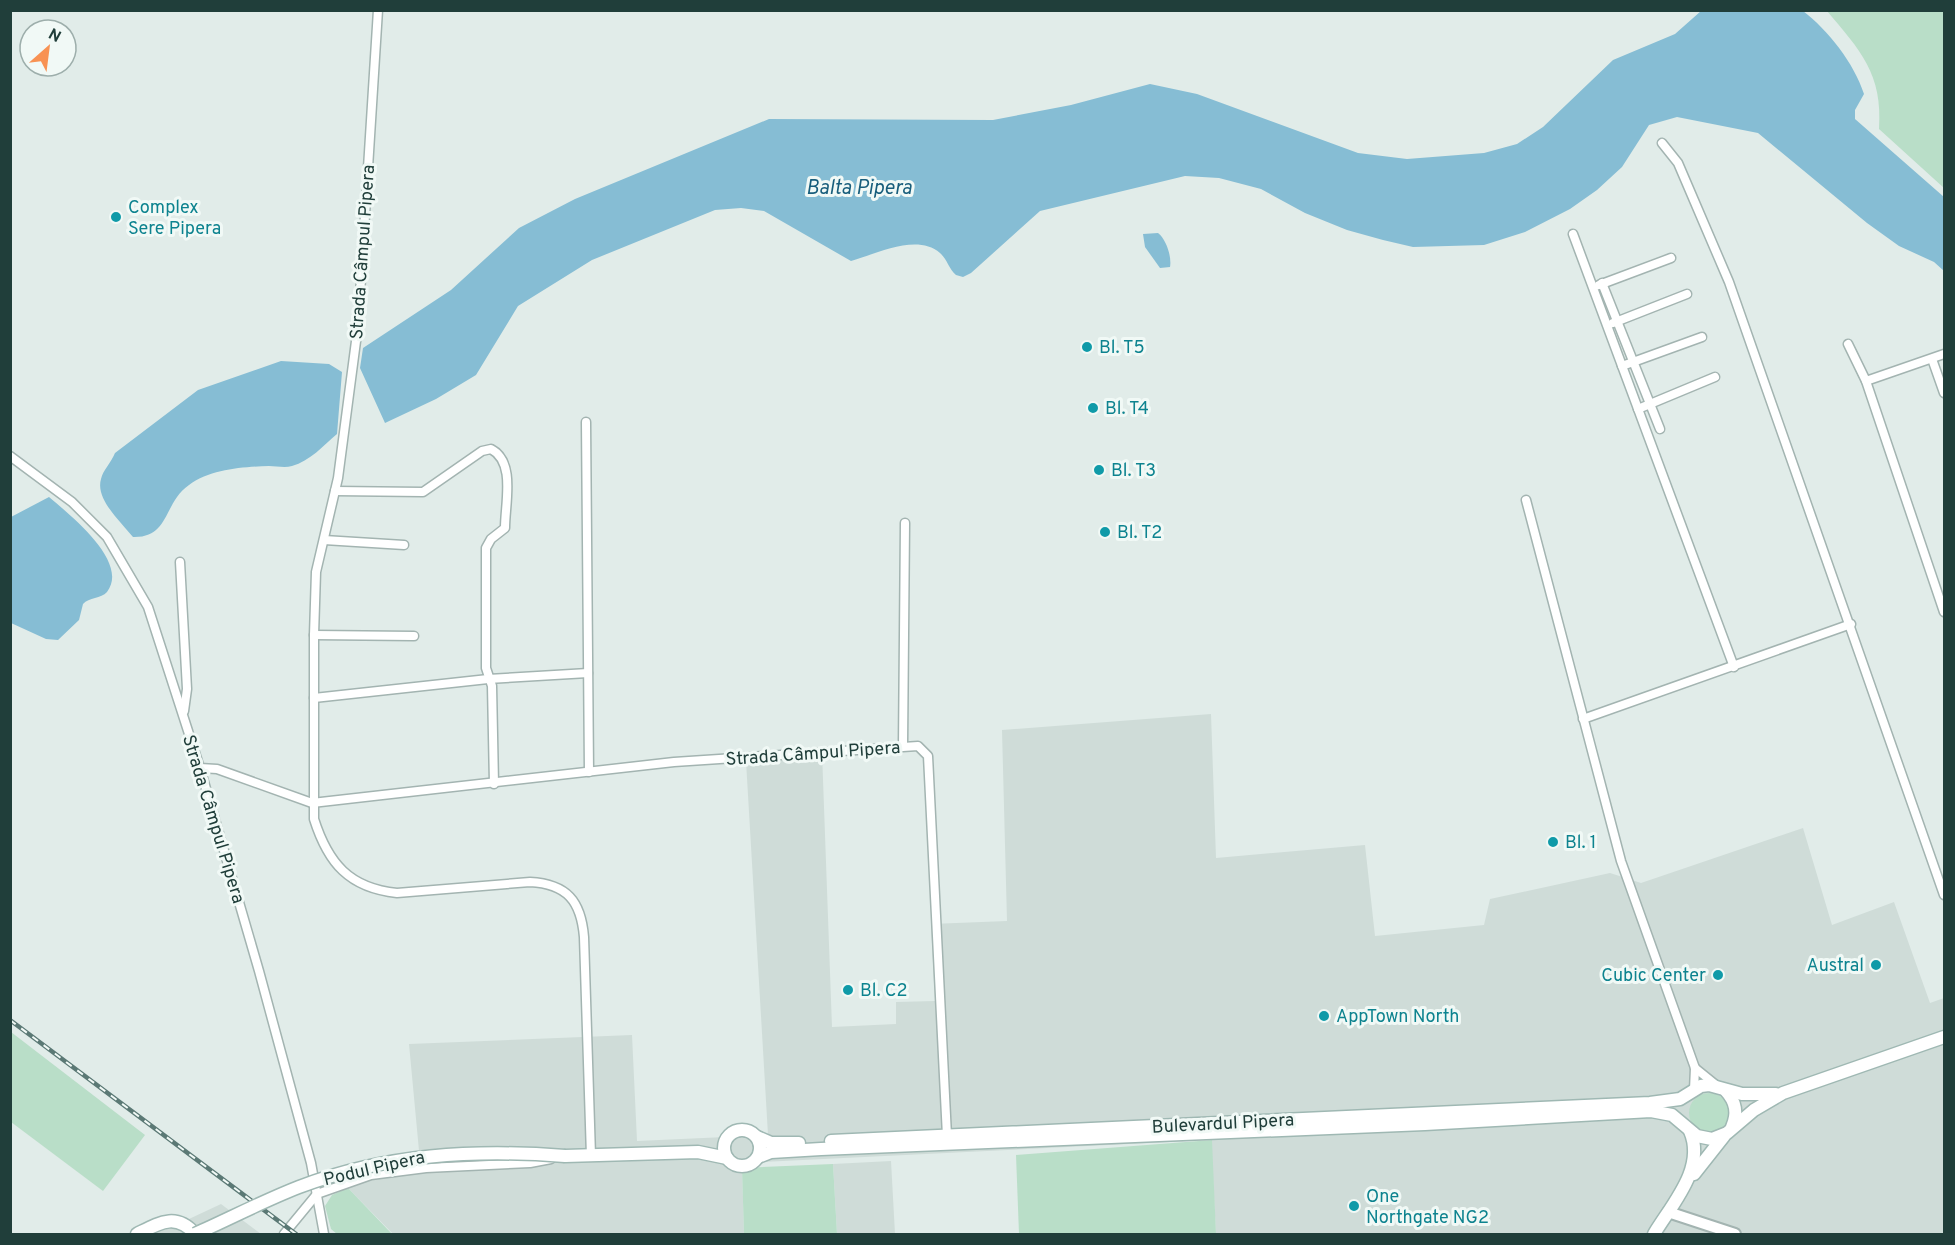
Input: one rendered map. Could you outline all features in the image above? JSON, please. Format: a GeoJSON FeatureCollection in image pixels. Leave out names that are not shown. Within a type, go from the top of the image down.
{"type":"FeatureCollection","features":[{"type":"Feature","properties":{"kind":"main road","name":"Bulevardul Pipera"},"geometry":{"type":"LineString","coordinates":[[758,1157],[771,1152],[820,1149],[1425,1124],[1651,1112],[1672,1114],[1697,1136],[1712,1139],[1730,1130],[1754,1110],[1783,1094],[1944,1037]]}},
{"type":"Feature","properties":{"kind":"main road","name":"Bulevardul Pipera"},"geometry":{"type":"LineString","coordinates":[[757,1137],[771,1143],[1650,1103],[1667,1102],[1701,1086],[1757,1095],[1783,1094]]}},
{"type":"Feature","properties":{"kind":"main road"},"geometry":{"type":"LineString","coordinates":[[1683,1187],[1736,1120],[1735,1104],[1722,1089]]}},
{"type":"Feature","properties":{"kind":"main road"},"geometry":{"type":"LineString","coordinates":[[1654,1234],[1683,1187],[1695,1160],[1695,1142],[1687,1127],[1682,1107],[1691,1092]]}},
{"type":"Feature","properties":{"kind":"main road"},"geometry":{"type":"LineString","coordinates":[[565,1156],[698,1152],[727,1158],[735,1165],[745,1166],[758,1157],[760,1147],[757,1137],[749,1131],[739,1130],[729,1134],[724,1143],[727,1158]]}},
{"type":"Feature","properties":{"kind":"main road"},"geometry":{"type":"LineString","coordinates":[[698,1152],[724,1143]]}},
{"type":"Feature","properties":{"kind":"main road","name":"Podul Pipera"},"geometry":{"type":"LineString","coordinates":[[195,1234],[299,1187],[397,1160],[482,1152],[565,1156]]}},
{"type":"Feature","properties":{"kind":"main road"},"geometry":{"type":"LineString","coordinates":[[137,1234],[155,1225],[173,1221],[187,1225],[195,1234]]}},
{"type":"Feature","properties":{"kind":"street","name":"Strada Câmpul Pipera"},"geometry":{"type":"LineString","coordinates":[[378,10],[358,326],[335,491],[316,572],[312,803],[674,762],[918,746],[928,756],[947,1136]]}},
{"type":"Feature","properties":{"kind":"street"},"geometry":{"type":"LineString","coordinates":[[1662,142],[1678,163],[1729,282],[1851,624],[1944,895]]}},
{"type":"Feature","properties":{"kind":"street"},"geometry":{"type":"LineString","coordinates":[[1573,234],[1617,321],[1660,429]]}},
{"type":"Feature","properties":{"kind":"street"},"geometry":{"type":"LineString","coordinates":[[1597,285],[1671,258]]}},
{"type":"Feature","properties":{"kind":"street"},"geometry":{"type":"LineString","coordinates":[[1597,285],[1607,325],[1734,667]]}},
{"type":"Feature","properties":{"kind":"street"},"geometry":{"type":"LineString","coordinates":[[1607,325],[1687,294]]}},
{"type":"Feature","properties":{"kind":"street"},"geometry":{"type":"LineString","coordinates":[[1622,366],[1702,337]]}},
{"type":"Feature","properties":{"kind":"street"},"geometry":{"type":"LineString","coordinates":[[1848,344],[1866,381],[1944,612]]}},
{"type":"Feature","properties":{"kind":"street"},"geometry":{"type":"LineString","coordinates":[[1866,381],[1944,354]]}},
{"type":"Feature","properties":{"kind":"street"},"geometry":{"type":"LineString","coordinates":[[1932,359],[1944,393]]}},
{"type":"Feature","properties":{"kind":"street"},"geometry":{"type":"LineString","coordinates":[[1638,409],[1715,377]]}},
{"type":"Feature","properties":{"kind":"street"},"geometry":{"type":"LineString","coordinates":[[586,422],[589,772]]}},
{"type":"Feature","properties":{"kind":"street"},"geometry":{"type":"LineString","coordinates":[[335,491],[418,494],[482,451],[491,449],[502,454],[507,464],[504,528],[491,539],[486,548],[486,668],[492,686],[494,784]]}},
{"type":"Feature","properties":{"kind":"street","name":"Strada Câmpul Pipera"},"geometry":{"type":"LineString","coordinates":[[10,456],[91,519],[122,559],[148,607],[200,768],[259,970],[311,1163],[324,1234]]}},
{"type":"Feature","properties":{"kind":"street"},"geometry":{"type":"LineString","coordinates":[[1526,500],[1621,861],[1695,1068],[1691,1092]]}},
{"type":"Feature","properties":{"kind":"street"},"geometry":{"type":"LineString","coordinates":[[903,746],[904,523]]}},
{"type":"Feature","properties":{"kind":"street"},"geometry":{"type":"LineString","coordinates":[[324,540],[404,545]]}},
{"type":"Feature","properties":{"kind":"street"},"geometry":{"type":"LineString","coordinates":[[180,562],[187,689],[183,716]]}},
{"type":"Feature","properties":{"kind":"street"},"geometry":{"type":"LineString","coordinates":[[1583,719],[1851,624]]}},
{"type":"Feature","properties":{"kind":"street"},"geometry":{"type":"LineString","coordinates":[[314,635],[414,636]]}},
{"type":"Feature","properties":{"kind":"street"},"geometry":{"type":"LineString","coordinates":[[314,698],[488,679],[588,673]]}},
{"type":"Feature","properties":{"kind":"street"},"geometry":{"type":"LineString","coordinates":[[200,768],[217,769],[312,803],[319,835],[330,855],[339,869],[365,886],[397,893],[539,883],[561,889],[571,897],[582,921],[584,937],[591,1156]]}},
{"type":"Feature","properties":{"kind":"street"},"geometry":{"type":"LineString","coordinates":[[1695,1068],[1722,1089]]}},
{"type":"Feature","properties":{"kind":"street"},"geometry":{"type":"LineString","coordinates":[[284,1234],[317,1194],[371,1175],[449,1167],[530,1163],[565,1156]]}},
{"type":"Feature","properties":{"kind":"street"},"geometry":{"type":"LineString","coordinates":[[1668,1212],[1735,1234]]}},
{"type":"Feature","properties":{"kind":"shaded area"},"geometry":{"type":"Polygon","coordinates":[[[1211,714],[1216,858],[1365,845],[1375,936],[1484,925],[1490,899],[1610,873],[1641,883],[1803,828],[1832,925],[1894,902],[1930,1003],[1944,998],[1944,1234],[1216,1234],[1211,1140],[742,1163],[744,1234],[393,1234],[348,1188],[379,1177],[421,1172],[409,1044],[632,1035],[637,1141],[768,1135],[746,761],[822,752],[832,1027],[896,1024],[896,1002],[935,1001],[931,924],[1007,921],[1002,730],[1211,714]]]}},
{"type":"Feature","properties":{"kind":"shaded area"},"geometry":{"type":"Polygon","coordinates":[[[891,1161],[895,1234],[837,1234],[833,1164],[891,1161]]]}},
{"type":"Feature","properties":{"kind":"shaded area"},"geometry":{"type":"Polygon","coordinates":[[[221,1204],[261,1234],[144,1234],[189,1219],[221,1204]]]}},
{"type":"Feature","properties":{"kind":"green space"},"geometry":{"type":"Polygon","coordinates":[[[1827,11],[1944,11],[1944,188],[1879,129],[1877,93],[1867,64],[1850,38],[1827,11]]]}},
{"type":"Feature","properties":{"kind":"green space"},"geometry":{"type":"Polygon","coordinates":[[[11,1032],[145,1135],[103,1191],[11,1122],[11,1032]]]}},
{"type":"Feature","properties":{"kind":"green space"},"geometry":{"type":"Polygon","coordinates":[[[1709,1093],[1723,1099],[1729,1113],[1723,1127],[1709,1133],[1695,1127],[1689,1113],[1695,1099],[1709,1093]]]}},
{"type":"Feature","properties":{"kind":"green space"},"geometry":{"type":"Polygon","coordinates":[[[1212,1140],[1216,1234],[1019,1234],[1016,1155],[1212,1140]]]}},
{"type":"Feature","properties":{"kind":"green space"},"geometry":{"type":"Polygon","coordinates":[[[833,1164],[837,1234],[744,1234],[742,1168],[833,1164]]]}},
{"type":"Feature","properties":{"kind":"green space"},"geometry":{"type":"Polygon","coordinates":[[[348,1188],[392,1234],[337,1234],[331,1229],[325,1206],[332,1195],[348,1188]]]}},
{"type":"Feature","properties":{"kind":"water","name":"Balta Pipera"},"geometry":{"type":"Polygon","coordinates":[[[1701,11],[1803,11],[1839,48],[1860,82],[1864,94],[1855,110],[1855,119],[1944,197],[1944,271],[1934,262],[1899,246],[1867,223],[1758,133],[1677,117],[1649,125],[1622,167],[1597,190],[1570,209],[1525,232],[1484,245],[1413,247],[1347,230],[1305,213],[1261,189],[1219,178],[1185,176],[1040,211],[971,273],[963,277],[956,275],[942,255],[931,247],[908,245],[896,247],[851,261],[764,211],[741,208],[715,210],[592,260],[518,306],[476,375],[436,399],[385,423],[360,368],[363,348],[451,290],[519,228],[575,199],[769,119],[993,120],[1071,105],[1150,84],[1197,94],[1358,153],[1407,159],[1484,153],[1517,144],[1543,127],[1613,60],[1675,34],[1701,11]]]}},
{"type":"Feature","properties":{"kind":"water"},"geometry":{"type":"Polygon","coordinates":[[[1158,233],[1164,239],[1168,249],[1170,267],[1160,268],[1145,247],[1143,234],[1158,233]]]}},
{"type":"Feature","properties":{"kind":"water"},"geometry":{"type":"Polygon","coordinates":[[[281,361],[329,364],[342,372],[337,434],[299,464],[283,467],[238,468],[207,475],[181,492],[154,532],[145,536],[133,537],[110,510],[100,487],[102,476],[115,453],[198,390],[281,361]]]}},
{"type":"Feature","properties":{"kind":"water"},"geometry":{"type":"Polygon","coordinates":[[[49,497],[94,540],[111,567],[112,580],[107,592],[83,604],[79,620],[58,640],[46,639],[11,623],[11,517],[49,497]]]}},
{"type":"Feature","properties":{"kind":"railway"},"geometry":{"type":"LineString","coordinates":[[10,1020],[296,1234]]}},
{"type":"Feature","properties":{"kind":"place","name":"Complex Sere Pipera"},"geometry":{"type":"Point","coordinates":[116,217]}},
{"type":"Feature","properties":{"kind":"place","name":"Bl. T5"},"geometry":{"type":"Point","coordinates":[1087,347]}},
{"type":"Feature","properties":{"kind":"place","name":"Bl. T4"},"geometry":{"type":"Point","coordinates":[1093,408]}},
{"type":"Feature","properties":{"kind":"place","name":"Bl. T3"},"geometry":{"type":"Point","coordinates":[1099,470]}},
{"type":"Feature","properties":{"kind":"place","name":"Bl. T2"},"geometry":{"type":"Point","coordinates":[1105,532]}},
{"type":"Feature","properties":{"kind":"place","name":"Bl. 1"},"geometry":{"type":"Point","coordinates":[1553,842]}},
{"type":"Feature","properties":{"kind":"place","name":"Austral"},"geometry":{"type":"Point","coordinates":[1876,965]}},
{"type":"Feature","properties":{"kind":"place","name":"Cubic Center"},"geometry":{"type":"Point","coordinates":[1718,975]}},
{"type":"Feature","properties":{"kind":"place","name":"Bl. C2"},"geometry":{"type":"Point","coordinates":[848,990]}},
{"type":"Feature","properties":{"kind":"place","name":"AppTown North"},"geometry":{"type":"Point","coordinates":[1324,1016]}},
{"type":"Feature","properties":{"kind":"place","name":"One Northgate NG2"},"geometry":{"type":"Point","coordinates":[1354,1206]}}]}
